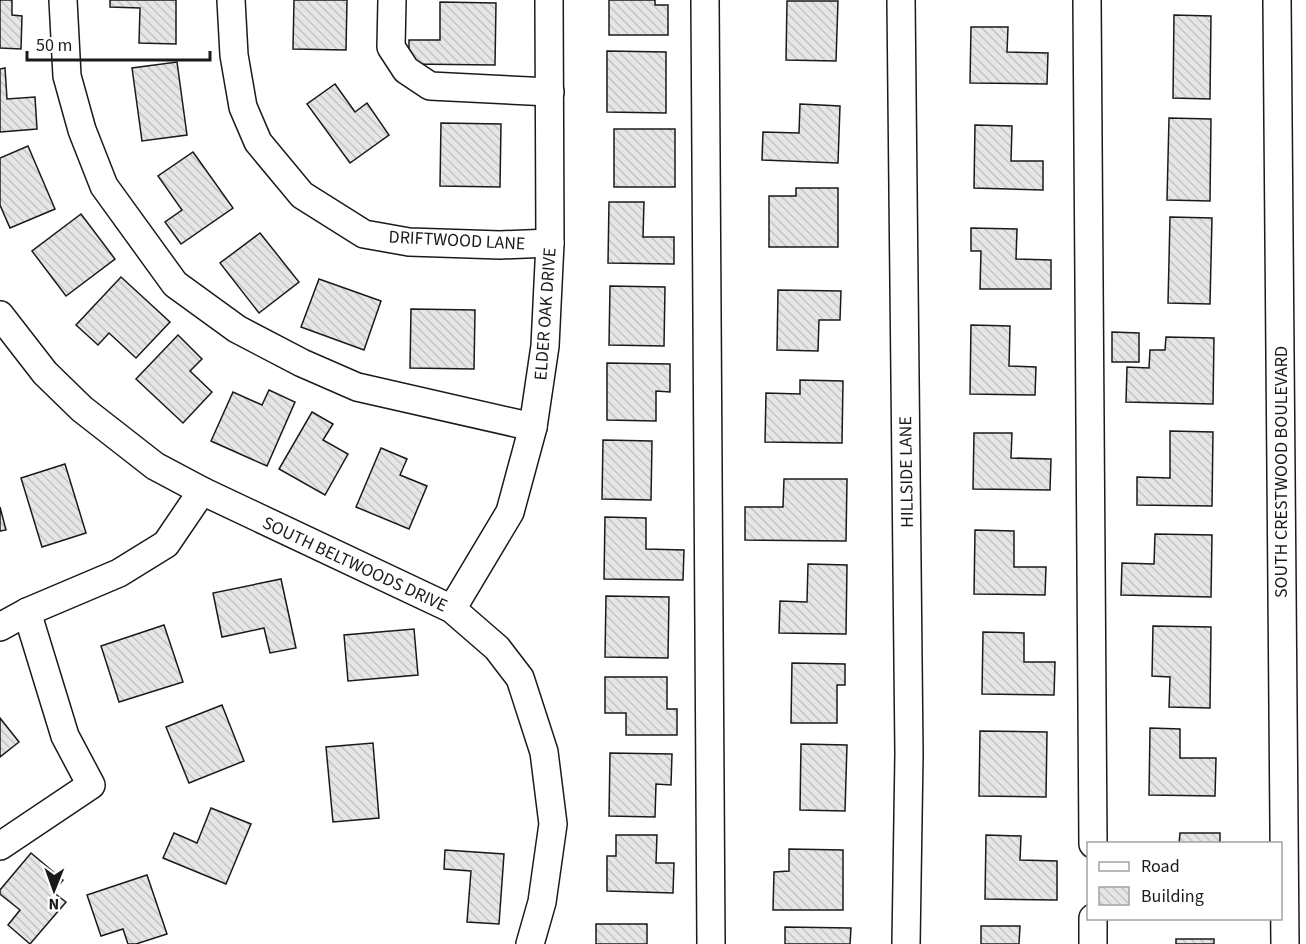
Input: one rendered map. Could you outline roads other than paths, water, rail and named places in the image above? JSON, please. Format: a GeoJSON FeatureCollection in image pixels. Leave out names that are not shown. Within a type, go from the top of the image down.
{"type":"FeatureCollection","features":[{"type":"Feature","properties":{"kind":"street"},"geometry":{"type":"LineString","coordinates":[[63,0],[67,76],[82,130],[104,186],[175,284],[237,329],[302,363],[357,387],[533,427]]}},
{"type":"Feature","properties":{"kind":"street","name":"DRIFTWOOD LANE"},"geometry":{"type":"LineString","coordinates":[[231,0],[234,55],[243,106],[258,142],[302,195],[364,234],[409,242],[500,245],[550,243]]}},
{"type":"Feature","properties":{"kind":"street"},"geometry":{"type":"LineString","coordinates":[[392,0],[391,47],[406,69],[430,86],[550,92]]}},
{"type":"Feature","properties":{"kind":"street","name":"ELDER OAK DRIVE"},"geometry":{"type":"LineString","coordinates":[[452,609],[510,512],[533,427],[546,346],[550,243],[549,0]]}},
{"type":"Feature","properties":{"kind":"street"},"geometry":{"type":"LineString","coordinates":[[705,0],[711,944]]}},
{"type":"Feature","properties":{"kind":"street","name":"HILLSIDE LANE"},"geometry":{"type":"LineString","coordinates":[[901,0],[909,742],[906,944]]}},
{"type":"Feature","properties":{"kind":"street"},"geometry":{"type":"LineString","coordinates":[[1087,0],[1093,842]]}},
{"type":"Feature","properties":{"kind":"street","name":"SOUTH CRESTWOOD BOULEVARD"},"geometry":{"type":"LineString","coordinates":[[1277,0],[1285,944]]}},
{"type":"Feature","properties":{"kind":"street","name":"SOUTH BELTWOODS DRIVE"},"geometry":{"type":"LineString","coordinates":[[0,315],[45,373],[82,409],[155,466],[202,491],[452,609],[496,648],[520,678],[544,752],[553,824],[542,902],[530,944]]}},
{"type":"Feature","properties":{"kind":"street"},"geometry":{"type":"LineString","coordinates":[[0,627],[27,612],[119,573],[166,544],[202,491]]}},
{"type":"Feature","properties":{"kind":"street"},"geometry":{"type":"LineString","coordinates":[[0,846],[91,785],[65,736],[27,612]]}},
{"type":"Feature","properties":{"kind":"street"},"geometry":{"type":"LineString","coordinates":[[1093,920],[1093,944]]}}]}
